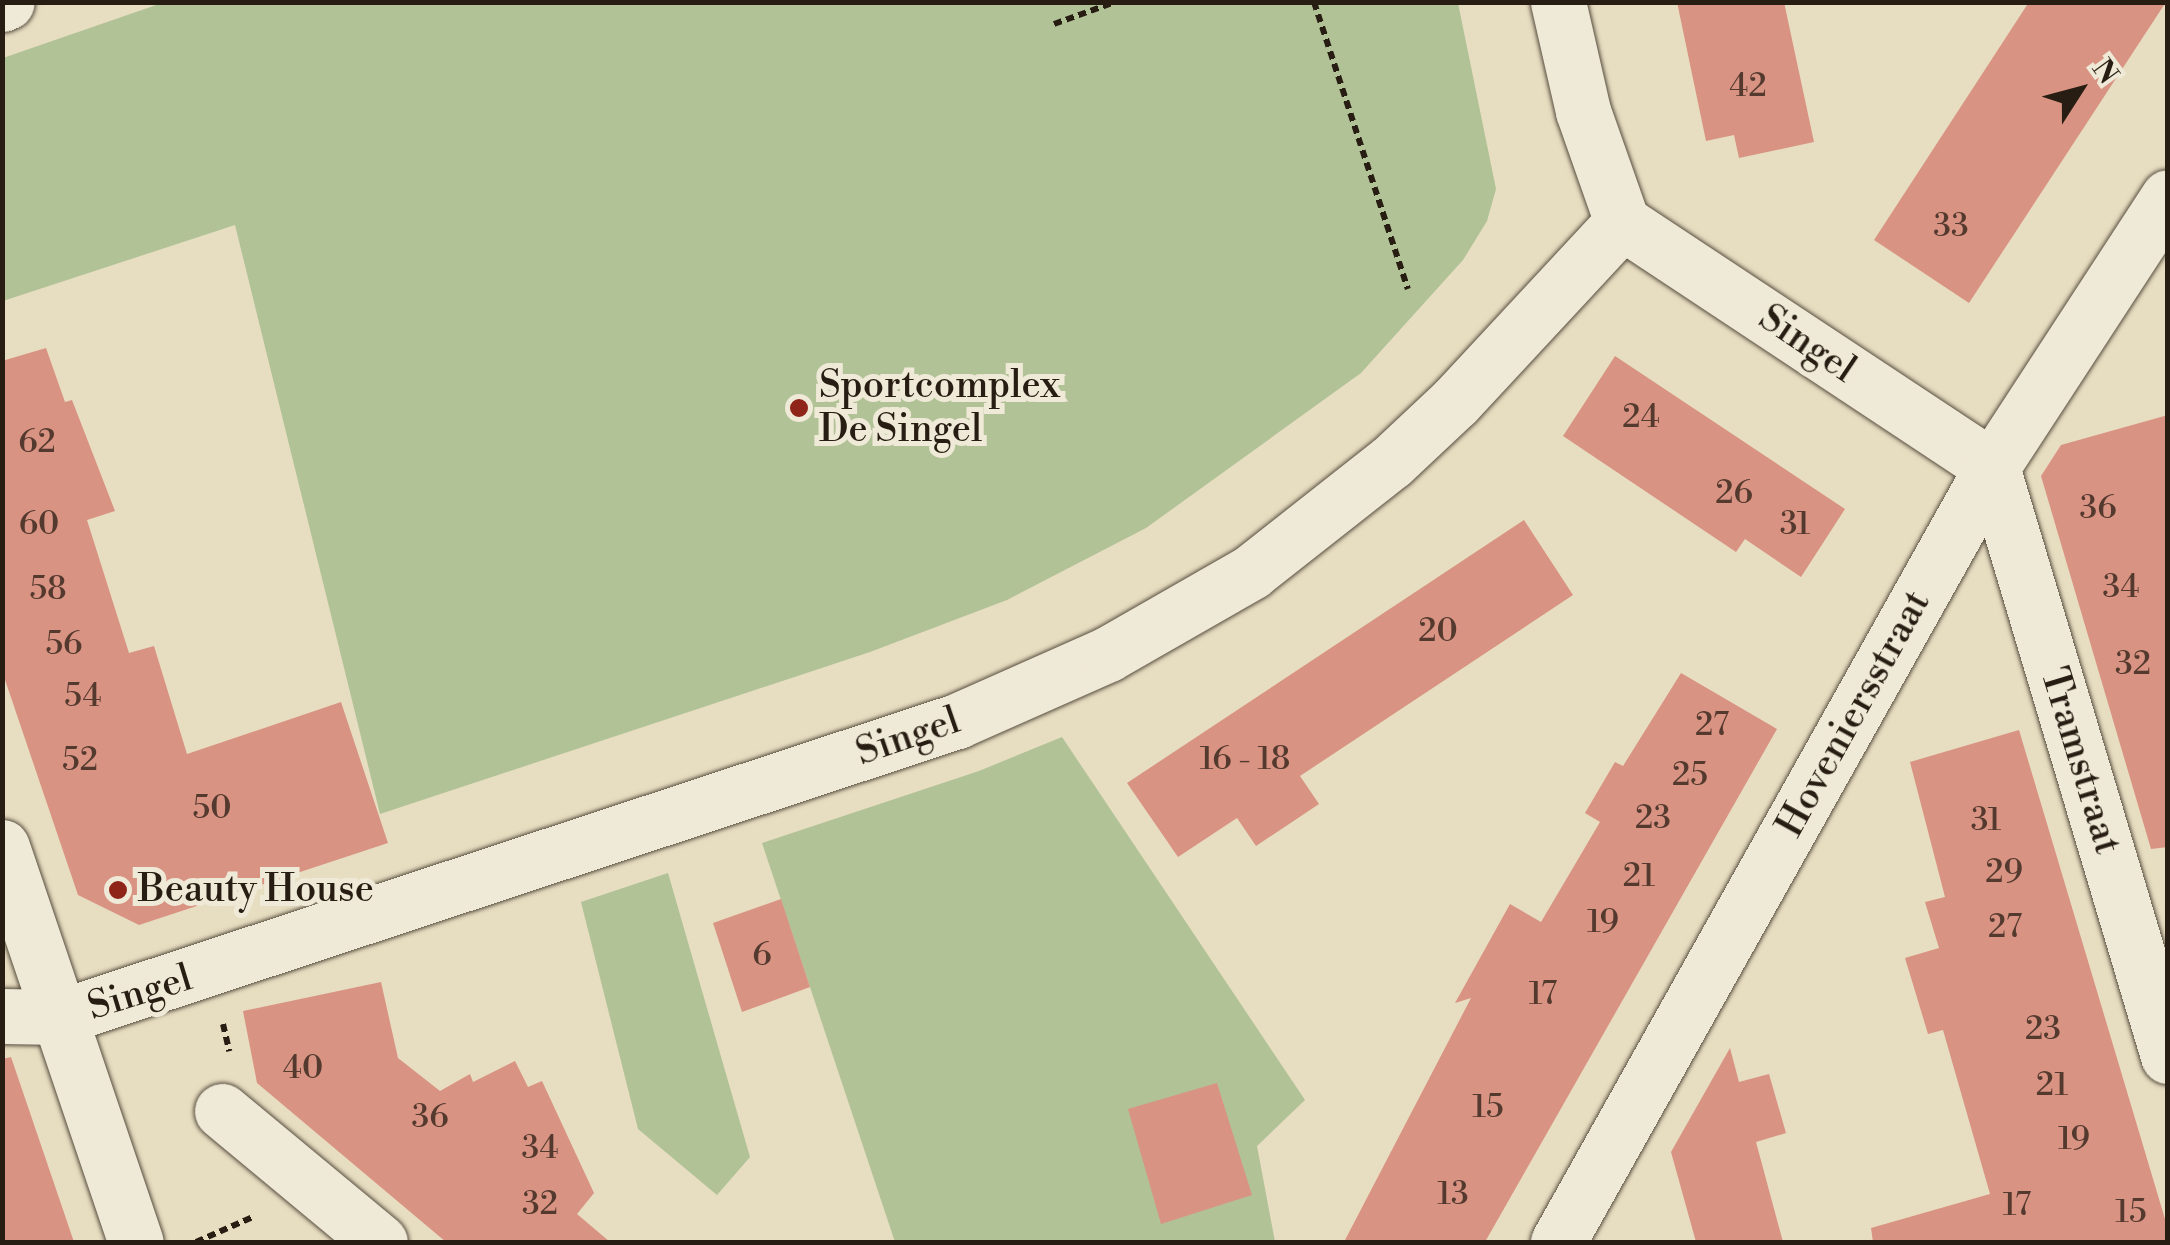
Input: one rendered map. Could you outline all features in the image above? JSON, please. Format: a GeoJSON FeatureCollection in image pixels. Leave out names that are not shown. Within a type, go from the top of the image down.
{"type":"FeatureCollection","features":[{"type":"Feature","properties":{"kind":"street"},"geometry":{"type":"LineString","coordinates":[[1558,2],[1582,111],[1622,222]]}},
{"type":"Feature","properties":{"kind":"street","name":"Hoveniersstraat"},"geometry":{"type":"LineString","coordinates":[[1558,1242],[1992,467],[2168,197]]}},
{"type":"Feature","properties":{"kind":"street","name":"Singel"},"geometry":{"type":"LineString","coordinates":[[60,1018],[957,722],[1108,654],[1251,572],[1391,462],[1455,402],[1622,222],[1992,467]]}},
{"type":"Feature","properties":{"kind":"street","name":"Tramstraat"},"geometry":{"type":"LineString","coordinates":[[1992,467],[2168,1056]]}},
{"type":"Feature","properties":{"kind":"street"},"geometry":{"type":"LineString","coordinates":[[2,847],[136,1242]]}},
{"type":"Feature","properties":{"kind":"street"},"geometry":{"type":"LineString","coordinates":[[2,1016],[60,1018]]}},
{"type":"Feature","properties":{"kind":"street"},"geometry":{"type":"LineString","coordinates":[[222,1112],[380,1242]]}},
{"type":"Feature","properties":{"kind":"path"},"geometry":{"type":"LineString","coordinates":[[1054,24],[1114,2]]}},
{"type":"Feature","properties":{"kind":"path"},"geometry":{"type":"LineString","coordinates":[[1314,2],[1408,289]]}},
{"type":"Feature","properties":{"kind":"green space","name":"Sportcomplex De Singel"},"geometry":{"type":"Polygon","coordinates":[[[162,3],[1458,3],[1496,189],[1487,221],[1463,260],[1361,373],[1146,528],[1007,600],[870,652],[380,814],[235,225],[3,301],[3,58],[162,3]]]}},
{"type":"Feature","properties":{"kind":"green space"},"geometry":{"type":"Polygon","coordinates":[[[1062,737],[1305,1100],[1257,1146],[1275,1242],[895,1242],[762,843],[979,771],[1062,737]]]}},
{"type":"Feature","properties":{"kind":"green space"},"geometry":{"type":"Polygon","coordinates":[[[668,873],[750,1157],[717,1195],[638,1129],[581,902],[668,873]]]}},
{"type":"Feature","properties":{"kind":"building"},"geometry":{"type":"Polygon","coordinates":[[[1677,2],[1784,2],[1814,142],[1739,158],[1734,135],[1706,141],[1677,2]]]}},
{"type":"Feature","properties":{"kind":"building"},"geometry":{"type":"Polygon","coordinates":[[[2029,2],[2166,2],[1969,303],[1874,240],[2029,2]]]}},
{"type":"Feature","properties":{"kind":"building"},"geometry":{"type":"Polygon","coordinates":[[[46,348],[65,402],[72,400],[115,511],[87,520],[129,653],[154,646],[187,754],[341,702],[388,843],[139,925],[78,895],[2,671],[2,361],[46,348]]]}},
{"type":"Feature","properties":{"kind":"building"},"geometry":{"type":"Polygon","coordinates":[[[1615,356],[1845,509],[1801,577],[1745,539],[1736,552],[1563,436],[1615,356]]]}},
{"type":"Feature","properties":{"kind":"building"},"geometry":{"type":"Polygon","coordinates":[[[2168,415],[2168,847],[2151,849],[2041,476],[2061,445],[2168,415]]]}},
{"type":"Feature","properties":{"kind":"building"},"geometry":{"type":"Polygon","coordinates":[[[1524,520],[1573,595],[1300,776],[1319,804],[1256,846],[1237,818],[1178,857],[1127,783],[1524,520]]]}},
{"type":"Feature","properties":{"kind":"building"},"geometry":{"type":"Polygon","coordinates":[[[1681,673],[1777,729],[1485,1242],[1344,1242],[1471,998],[1455,1003],[1510,904],[1541,922],[1600,822],[1585,813],[1615,762],[1623,766],[1681,673]]]}},
{"type":"Feature","properties":{"kind":"building"},"geometry":{"type":"Polygon","coordinates":[[[2019,730],[2168,1229],[2168,1242],[1873,1242],[1871,1228],[1990,1194],[1943,1030],[1928,1034],[1905,958],[1939,948],[1925,902],[1945,897],[1910,762],[2019,730]]]}},
{"type":"Feature","properties":{"kind":"building"},"geometry":{"type":"Polygon","coordinates":[[[781,899],[810,987],[742,1012],[713,923],[781,899]]]}},
{"type":"Feature","properties":{"kind":"building"},"geometry":{"type":"Polygon","coordinates":[[[381,982],[398,1058],[440,1091],[470,1074],[473,1082],[515,1061],[528,1087],[542,1081],[594,1193],[577,1214],[610,1242],[446,1242],[257,1083],[243,1011],[381,982]]]}},
{"type":"Feature","properties":{"kind":"building"},"geometry":{"type":"Polygon","coordinates":[[[1730,1048],[1739,1082],[1769,1074],[1786,1133],[1756,1142],[1783,1242],[1696,1242],[1671,1152],[1730,1048]]]}},
{"type":"Feature","properties":{"kind":"building"},"geometry":{"type":"Polygon","coordinates":[[[11,1057],[74,1242],[2,1242],[2,1059],[11,1057]]]}},
{"type":"Feature","properties":{"kind":"building"},"geometry":{"type":"Polygon","coordinates":[[[1217,1083],[1252,1195],[1161,1224],[1128,1109],[1217,1083]]]}},
{"type":"Feature","properties":{"kind":"place","name":"Sportcomplex De Singel"},"geometry":{"type":"Point","coordinates":[799,408]}},
{"type":"Feature","properties":{"kind":"place","name":"Beauty House"},"geometry":{"type":"Point","coordinates":[118,890]}}]}
